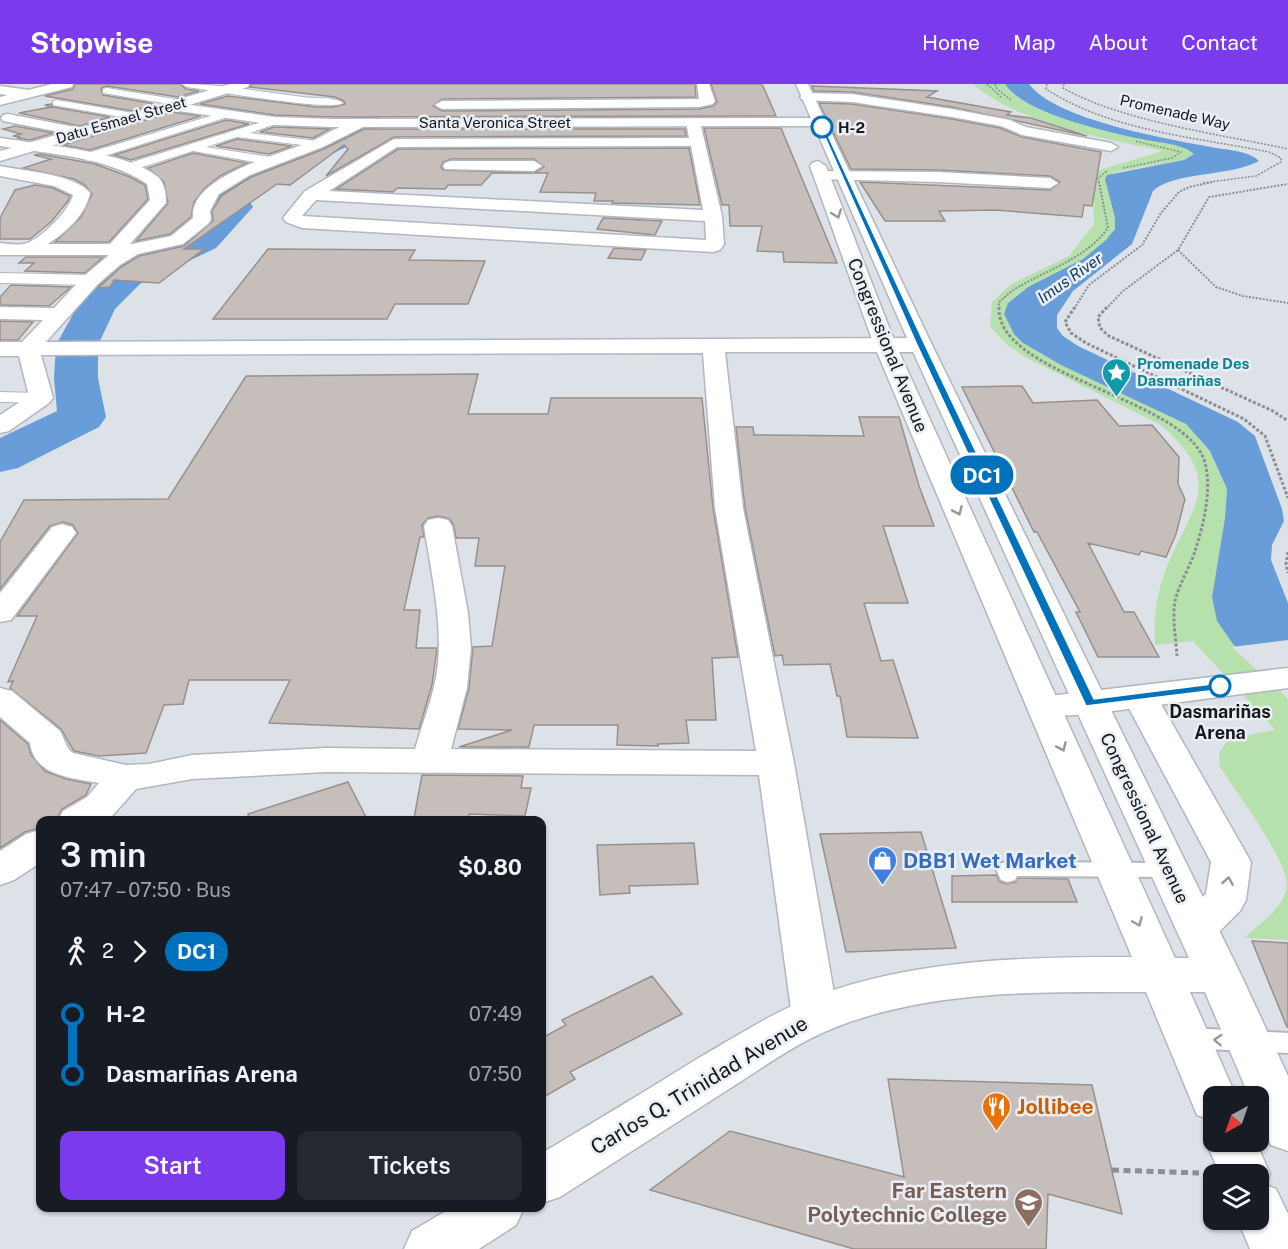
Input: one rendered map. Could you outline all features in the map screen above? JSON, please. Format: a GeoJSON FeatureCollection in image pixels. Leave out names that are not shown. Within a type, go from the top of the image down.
{"type":"FeatureCollection","features":[{"type":"Feature","properties":{"kind":"street"},"geometry":{"type":"LineString","coordinates":[[0,101],[67,84]]}},
{"type":"Feature","properties":{"kind":"street"},"geometry":{"type":"LineString","coordinates":[[187,84],[306,101],[338,102]]}},
{"type":"Feature","properties":{"kind":"street","name":"Datu Esmael Street"},"geometry":{"type":"LineString","coordinates":[[0,156],[243,84]]}},
{"type":"Feature","properties":{"kind":"street"},"geometry":{"type":"LineString","coordinates":[[442,105],[699,103],[708,101],[699,86]]}},
{"type":"Feature","properties":{"kind":"street"},"geometry":{"type":"LineString","coordinates":[[431,122],[442,105],[447,89]]}},
{"type":"Feature","properties":{"kind":"street"},"geometry":{"type":"LineString","coordinates":[[0,90],[28,94]]}},
{"type":"Feature","properties":{"kind":"street"},"geometry":{"type":"LineString","coordinates":[[107,91],[176,104]]}},
{"type":"Feature","properties":{"kind":"street","name":"Santa Veronica Street"},"geometry":{"type":"LineString","coordinates":[[176,104],[274,121],[693,123],[852,98],[1005,123],[1022,131],[1111,147]]}},
{"type":"Feature","properties":{"kind":"street"},"geometry":{"type":"LineString","coordinates":[[57,103],[133,116]]}},
{"type":"Feature","properties":{"kind":"street","name":"Congressional Avenue"},"geometry":{"type":"LineString","coordinates":[[804,107],[834,176],[921,345],[1219,975],[1268,1042],[1288,1129]]}},
{"type":"Feature","properties":{"kind":"street"},"geometry":{"type":"LineString","coordinates":[[88,157],[227,114]]}},
{"type":"Feature","properties":{"kind":"street"},"geometry":{"type":"LineString","coordinates":[[8,118],[80,132]]}},
{"type":"Feature","properties":{"kind":"street"},"geometry":{"type":"LineString","coordinates":[[130,167],[274,121]]}},
{"type":"Feature","properties":{"kind":"street"},"geometry":{"type":"LineString","coordinates":[[0,249],[124,250],[177,240],[202,220],[201,211],[213,191],[244,172],[318,144],[362,123]]}},
{"type":"Feature","properties":{"kind":"street"},"geometry":{"type":"LineString","coordinates":[[693,123],[713,216],[715,244],[708,246],[302,223],[292,219],[311,195],[394,143],[697,142]]}},
{"type":"Feature","properties":{"kind":"street"},"geometry":{"type":"LineString","coordinates":[[235,134],[318,144]]}},
{"type":"Feature","properties":{"kind":"street"},"geometry":{"type":"LineString","coordinates":[[0,142],[88,157],[130,167],[154,182],[158,193],[158,203],[124,250],[91,280],[28,349]]}},
{"type":"Feature","properties":{"kind":"street"},"geometry":{"type":"LineString","coordinates":[[524,207],[542,143]]}},
{"type":"Feature","properties":{"kind":"street"},"geometry":{"type":"LineString","coordinates":[[195,148],[271,161]]}},
{"type":"Feature","properties":{"kind":"street"},"geometry":{"type":"LineString","coordinates":[[451,166],[534,166]]}},
{"type":"Feature","properties":{"kind":"street"},"geometry":{"type":"LineString","coordinates":[[0,171],[59,182],[82,193],[81,200],[65,221],[29,249]]}},
{"type":"Feature","properties":{"kind":"street"},"geometry":{"type":"LineString","coordinates":[[834,176],[984,178],[1050,183]]}},
{"type":"Feature","properties":{"kind":"street","name":"Congressional Avenue"},"geometry":{"type":"LineString","coordinates":[[834,176],[885,345],[1115,868],[1208,1086]]}},
{"type":"Feature","properties":{"kind":"street"},"geometry":{"type":"LineString","coordinates":[[311,195],[713,216]]}},
{"type":"Feature","properties":{"kind":"street"},"geometry":{"type":"LineString","coordinates":[[0,278],[91,280]]}},
{"type":"Feature","properties":{"kind":"street"},"geometry":{"type":"LineString","coordinates":[[0,313],[60,314]]}},
{"type":"Feature","properties":{"kind":"street"},"geometry":{"type":"LineString","coordinates":[[0,349],[921,345]]}},
{"type":"Feature","properties":{"kind":"street"},"geometry":{"type":"LineString","coordinates":[[713,346],[729,508],[776,763],[815,1016]]}},
{"type":"Feature","properties":{"kind":"street"},"geometry":{"type":"LineString","coordinates":[[28,349],[41,398]]}},
{"type":"Feature","properties":{"kind":"street"},"geometry":{"type":"LineString","coordinates":[[0,397],[41,398]]}},
{"type":"Feature","properties":{"kind":"street"},"geometry":{"type":"LineString","coordinates":[[0,426],[41,398]]}},
{"type":"Feature","properties":{"kind":"street"},"geometry":{"type":"LineString","coordinates":[[430,759],[453,667],[454,651],[453,619],[438,526]]}},
{"type":"Feature","properties":{"kind":"street"},"geometry":{"type":"LineString","coordinates":[[0,613],[62,532]]}},
{"type":"Feature","properties":{"kind":"street"},"geometry":{"type":"LineString","coordinates":[[1044,706],[1090,703],[1288,678]]}},
{"type":"Feature","properties":{"kind":"street"},"geometry":{"type":"LineString","coordinates":[[1140,697],[1231,862],[1225,900],[1197,928]]}},
{"type":"Feature","properties":{"kind":"street"},"geometry":{"type":"LineString","coordinates":[[0,699],[47,739],[49,752],[61,763],[126,777],[149,776],[192,767],[326,760],[776,763]]}},
{"type":"Feature","properties":{"kind":"street"},"geometry":{"type":"LineString","coordinates":[[84,816],[100,806],[126,777]]}},
{"type":"Feature","properties":{"kind":"street"},"geometry":{"type":"LineString","coordinates":[[0,870],[36,847]]}},
{"type":"Feature","properties":{"kind":"street","name":"Carlos Q. Trinidad Avenue"},"geometry":{"type":"LineString","coordinates":[[546,1178],[768,1040],[815,1016],[865,999],[921,987],[979,980],[1042,976],[1219,975]]}},
{"type":"Feature","properties":{"kind":"street"},"geometry":{"type":"LineString","coordinates":[[1268,1230],[1276,1249]]}},
{"type":"Feature","properties":{"kind":"lane"},"geometry":{"type":"LineString","coordinates":[[1008,875],[1005,869],[1170,870]]}},
{"type":"Feature","properties":{"kind":"lane"},"geometry":{"type":"LineString","coordinates":[[1187,1038],[1268,1042]]}},
{"type":"Feature","properties":{"kind":"path"},"geometry":{"type":"LineString","coordinates":[[995,84],[997,89],[1013,101]]}},
{"type":"Feature","properties":{"kind":"path"},"geometry":{"type":"LineString","coordinates":[[1047,84],[1046,88],[1062,99],[1114,119],[1258,150],[1281,158],[1281,162],[1274,169],[1261,175],[1195,185],[1181,191],[1173,198],[1145,236],[1142,245],[1089,285],[1065,322],[1071,333],[1086,343],[1244,419],[1257,428],[1265,436],[1288,498]]}},
{"type":"Feature","properties":{"kind":"path","name":"Promenade Way"},"geometry":{"type":"LineString","coordinates":[[1064,84],[1063,88],[1081,98],[1117,111],[1288,149]]}},
{"type":"Feature","properties":{"kind":"path"},"geometry":{"type":"LineString","coordinates":[[1118,169],[1172,158],[1181,152],[1126,139]]}},
{"type":"Feature","properties":{"kind":"path"},"geometry":{"type":"LineString","coordinates":[[1107,171],[1098,178],[1108,228],[1100,239],[1076,257],[1018,286],[999,302],[997,314],[1005,334],[1030,355],[1175,424],[1200,452],[1206,466],[1209,488],[1196,549],[1175,602],[1177,656]]}},
{"type":"Feature","properties":{"kind":"path"},"geometry":{"type":"LineString","coordinates":[[1288,184],[1209,197],[1178,250],[1123,291],[1098,317],[1100,328],[1109,336],[1273,411],[1288,421]]}},
{"type":"Feature","properties":{"kind":"path"},"geometry":{"type":"LineString","coordinates":[[1178,250],[1216,287],[1243,296],[1288,303]]}},
{"type":"Feature","properties":{"kind":"path"},"geometry":{"type":"LineString","coordinates":[[1288,552],[1286,564],[1288,573]]}},
{"type":"Feature","properties":{"kind":"path"},"geometry":{"type":"LineString","coordinates":[[1112,1170],[1203,1173]]}},
{"type":"Feature","properties":{"kind":"green space","name":"Promenade Des Dasmariñas"},"geometry":{"type":"Polygon","coordinates":[[[973,84],[1005,84],[1015,95],[1070,121],[1112,133],[1178,146],[1195,154],[1184,160],[1114,172],[1106,180],[1116,218],[1114,229],[1108,238],[1089,255],[1027,288],[1008,303],[1039,353],[1186,424],[1210,451],[1227,489],[1225,518],[1212,597],[1288,696],[1288,940],[1244,938],[1282,901],[1287,886],[1285,875],[1270,843],[1220,767],[1219,753],[1229,739],[1275,730],[1193,641],[1155,645],[1156,611],[1160,587],[1197,499],[1199,483],[1194,466],[1182,447],[1161,425],[1025,357],[1007,345],[990,326],[992,302],[1010,285],[1069,256],[1094,224],[1093,172],[1163,151],[1063,128],[1014,110],[973,84]]]}},
{"type":"Feature","properties":{"kind":"water","name":"Imus River"},"geometry":{"type":"Polygon","coordinates":[[[1005,84],[1029,84],[1043,97],[1087,118],[1141,133],[1243,153],[1259,161],[1233,170],[1174,180],[1153,191],[1132,244],[1073,291],[1057,315],[1057,328],[1063,336],[1078,346],[1238,422],[1255,436],[1282,509],[1284,521],[1272,545],[1271,560],[1288,603],[1288,696],[1233,644],[1217,621],[1212,597],[1225,518],[1227,489],[1210,451],[1186,424],[1061,365],[1023,343],[1014,334],[1004,314],[1008,303],[1028,287],[1083,259],[1106,240],[1115,229],[1115,218],[1105,179],[1107,175],[1184,160],[1194,154],[1178,146],[1112,133],[1070,121],[1030,104],[1015,95],[1005,84]]]}},
{"type":"Feature","properties":{"kind":"pier"},"geometry":{"type":"Polygon","coordinates":[[[1288,640],[1288,699],[1232,647],[1288,640]]]}},
{"type":"Feature","properties":{"kind":"building"},"geometry":{"type":"Polygon","coordinates":[[[75,84],[180,84],[186,89],[199,91],[178,97],[107,86],[101,88],[103,95],[156,104],[133,111],[45,96],[73,89],[75,84]]]}},
{"type":"Feature","properties":{"kind":"building"},"geometry":{"type":"Polygon","coordinates":[[[251,84],[695,84],[696,97],[442,99],[433,106],[442,111],[699,109],[713,106],[717,102],[711,84],[760,84],[776,116],[332,117],[275,115],[200,104],[228,96],[317,107],[334,107],[345,104],[344,101],[335,97],[250,87],[251,84]]]}},
{"type":"Feature","properties":{"kind":"building"},"geometry":{"type":"Polygon","coordinates":[[[812,86],[937,91],[927,97],[1011,112],[1007,115],[1031,118],[1087,136],[952,107],[852,92],[814,91],[812,86]]]}},
{"type":"Feature","properties":{"kind":"building"},"geometry":{"type":"Polygon","coordinates":[[[819,103],[852,104],[952,119],[1000,128],[1022,137],[1101,152],[1092,206],[1084,205],[1082,217],[995,210],[939,211],[945,221],[885,221],[860,182],[1050,190],[1060,182],[1050,176],[938,170],[851,169],[819,103]]]}},
{"type":"Feature","properties":{"kind":"building"},"geometry":{"type":"Polygon","coordinates":[[[51,104],[53,107],[110,117],[80,126],[19,113],[51,107],[45,105],[51,104]]]}},
{"type":"Feature","properties":{"kind":"building"},"geometry":{"type":"Polygon","coordinates":[[[172,112],[201,116],[90,150],[63,145],[172,112]]]}},
{"type":"Feature","properties":{"kind":"building"},"geometry":{"type":"Polygon","coordinates":[[[226,120],[249,124],[131,160],[114,155],[226,120]]]}},
{"type":"Feature","properties":{"kind":"building"},"geometry":{"type":"Polygon","coordinates":[[[15,126],[54,133],[30,140],[17,138],[20,137],[13,136],[21,134],[3,129],[15,126]]]}},
{"type":"Feature","properties":{"kind":"building"},"geometry":{"type":"Polygon","coordinates":[[[274,127],[330,129],[313,138],[260,132],[274,127]]]}},
{"type":"Feature","properties":{"kind":"building"},"geometry":{"type":"Polygon","coordinates":[[[704,128],[781,128],[837,263],[784,262],[783,252],[757,251],[762,226],[730,226],[729,205],[722,205],[704,128]]]}},
{"type":"Feature","properties":{"kind":"building"},"geometry":{"type":"Polygon","coordinates":[[[364,129],[685,129],[686,136],[394,137],[326,176],[348,149],[344,145],[290,185],[277,184],[184,249],[204,249],[159,283],[114,280],[110,287],[98,288],[121,267],[139,256],[184,246],[213,221],[212,211],[221,196],[251,177],[324,149],[364,129]]]}},
{"type":"Feature","properties":{"kind":"building"},"geometry":{"type":"Polygon","coordinates":[[[237,139],[292,146],[269,154],[216,146],[237,139]]]}},
{"type":"Feature","properties":{"kind":"building"},"geometry":{"type":"Polygon","coordinates":[[[689,148],[700,205],[612,203],[613,201],[594,201],[596,193],[540,192],[548,173],[534,173],[492,173],[481,185],[448,185],[445,189],[397,188],[393,192],[336,189],[398,149],[689,148]],[[451,159],[443,162],[441,167],[443,170],[534,173],[544,167],[534,159],[451,159]]]}},
{"type":"Feature","properties":{"kind":"building"},"geometry":{"type":"Polygon","coordinates":[[[193,153],[247,163],[220,176],[205,188],[194,202],[191,217],[170,234],[136,241],[168,203],[164,182],[148,168],[193,153]]]}},
{"type":"Feature","properties":{"kind":"building"},"geometry":{"type":"Polygon","coordinates":[[[40,154],[95,164],[130,177],[145,185],[148,199],[109,242],[55,242],[81,217],[92,194],[85,185],[74,179],[23,168],[51,159],[34,155],[40,154]]]}},
{"type":"Feature","properties":{"kind":"building"},"geometry":{"type":"Polygon","coordinates":[[[35,185],[53,188],[70,196],[51,222],[30,239],[0,239],[0,218],[15,190],[35,185]]]}},
{"type":"Feature","properties":{"kind":"building"},"geometry":{"type":"Polygon","coordinates":[[[603,218],[662,221],[655,235],[597,229],[603,218]]]}},
{"type":"Feature","properties":{"kind":"building"},"geometry":{"type":"Polygon","coordinates":[[[614,248],[646,250],[641,260],[608,258],[614,248]]]}},
{"type":"Feature","properties":{"kind":"building"},"geometry":{"type":"Polygon","coordinates":[[[268,249],[415,250],[409,260],[485,261],[468,304],[395,304],[387,319],[213,319],[268,249]]]}},
{"type":"Feature","properties":{"kind":"building"},"geometry":{"type":"Polygon","coordinates":[[[26,257],[103,257],[85,273],[25,271],[34,263],[19,263],[26,257]]]}},
{"type":"Feature","properties":{"kind":"building"},"geometry":{"type":"Polygon","coordinates":[[[11,285],[71,287],[49,306],[0,305],[0,297],[11,285]]]}},
{"type":"Feature","properties":{"kind":"building"},"geometry":{"type":"Polygon","coordinates":[[[0,321],[33,322],[18,340],[0,340],[0,321]]]}},
{"type":"Feature","properties":{"kind":"building"},"geometry":{"type":"Polygon","coordinates":[[[478,374],[468,414],[548,414],[551,398],[702,398],[713,508],[738,657],[712,658],[716,720],[686,720],[689,743],[658,744],[658,746],[617,745],[618,725],[534,725],[529,747],[459,747],[512,730],[458,729],[469,688],[473,647],[492,646],[505,566],[475,566],[479,538],[456,538],[450,519],[438,516],[428,518],[422,525],[424,537],[420,537],[404,610],[420,610],[416,648],[437,648],[432,685],[419,729],[269,723],[290,680],[189,680],[183,704],[164,705],[146,753],[99,756],[74,751],[61,729],[10,688],[13,681],[8,682],[37,616],[17,616],[78,533],[73,525],[63,522],[50,526],[0,589],[0,542],[24,500],[168,499],[246,376],[478,374]]]}},
{"type":"Feature","properties":{"kind":"building"},"geometry":{"type":"Polygon","coordinates":[[[1022,386],[1033,403],[1097,400],[1119,426],[1152,425],[1179,457],[1178,484],[1185,499],[1176,534],[1166,557],[1141,551],[1139,555],[1088,543],[1124,612],[1134,612],[1159,657],[1098,657],[1076,612],[1080,612],[1037,532],[1034,532],[962,387],[1022,386]]]}},
{"type":"Feature","properties":{"kind":"building"},"geometry":{"type":"Polygon","coordinates":[[[859,417],[899,417],[919,486],[934,526],[883,526],[908,603],[864,603],[881,661],[893,660],[918,738],[847,737],[840,696],[837,696],[830,664],[784,665],[782,655],[775,656],[745,508],[736,427],[753,427],[754,435],[864,436],[859,417]]]}},
{"type":"Feature","properties":{"kind":"building"},"geometry":{"type":"Polygon","coordinates":[[[0,720],[28,744],[31,755],[45,771],[66,779],[91,784],[86,795],[62,809],[58,816],[36,816],[36,829],[25,832],[0,848],[0,720]]]}},
{"type":"Feature","properties":{"kind":"building"},"geometry":{"type":"Polygon","coordinates":[[[422,775],[523,776],[521,788],[531,788],[525,816],[469,814],[469,816],[414,816],[422,775]]]}},
{"type":"Feature","properties":{"kind":"building"},"geometry":{"type":"Polygon","coordinates":[[[348,782],[365,816],[248,816],[248,814],[348,782]]]}},
{"type":"Feature","properties":{"kind":"building","name":"DBB1 Wet Market"},"geometry":{"type":"Polygon","coordinates":[[[921,832],[956,948],[846,952],[820,834],[921,832]]]}},
{"type":"Feature","properties":{"kind":"building"},"geometry":{"type":"Polygon","coordinates":[[[694,843],[698,884],[629,886],[630,893],[600,895],[597,845],[694,843]]]}},
{"type":"Feature","properties":{"kind":"building"},"geometry":{"type":"Polygon","coordinates":[[[996,875],[1000,882],[1007,884],[1016,882],[1018,878],[1068,879],[1077,902],[952,902],[952,876],[996,875]]]}},
{"type":"Feature","properties":{"kind":"building"},"geometry":{"type":"Polygon","coordinates":[[[1252,941],[1288,943],[1288,1027],[1287,1027],[1252,941]]]}},
{"type":"Feature","properties":{"kind":"building"},"geometry":{"type":"Polygon","coordinates":[[[652,976],[682,1014],[570,1072],[575,1079],[546,1096],[546,1036],[566,1025],[562,1020],[652,976]]]}},
{"type":"Feature","properties":{"kind":"building"},"geometry":{"type":"Polygon","coordinates":[[[888,1079],[1092,1085],[1122,1214],[1048,1194],[1046,1249],[854,1249],[650,1190],[730,1131],[904,1177],[888,1079]]]}},
{"type":"Feature","properties":{"kind":"waterway"},"geometry":{"type":"LineString","coordinates":[[0,457],[82,417],[76,378],[77,345],[97,304],[127,276],[203,240],[236,207],[231,197],[256,177],[364,128],[367,123],[357,97],[359,93],[381,84]]}},
{"type":"Feature","properties":{"kind":"bus line","name":"DC1"},"geometry":{"type":"LineString","coordinates":[[822,127],[921,345],[1090,703],[1220,686]]}},
{"type":"Feature","properties":{"kind":"place","name":"H-2"},"geometry":{"type":"Point","coordinates":[822,127]}},
{"type":"Feature","properties":{"kind":"place","name":"Promenade Des Dasmariñas"},"geometry":{"type":"Point","coordinates":[1116,398]}},
{"type":"Feature","properties":{"kind":"place","name":"Dasmariñas Arena"},"geometry":{"type":"Point","coordinates":[1220,686]}},
{"type":"Feature","properties":{"kind":"place","name":"DBB1 Wet Market"},"geometry":{"type":"Point","coordinates":[882,886]}},
{"type":"Feature","properties":{"kind":"place","name":"Jollibee"},"geometry":{"type":"Point","coordinates":[996,1132]}},
{"type":"Feature","properties":{"kind":"place","name":"Far Eastern Polytechnic College"},"geometry":{"type":"Point","coordinates":[1028,1228]}}]}
